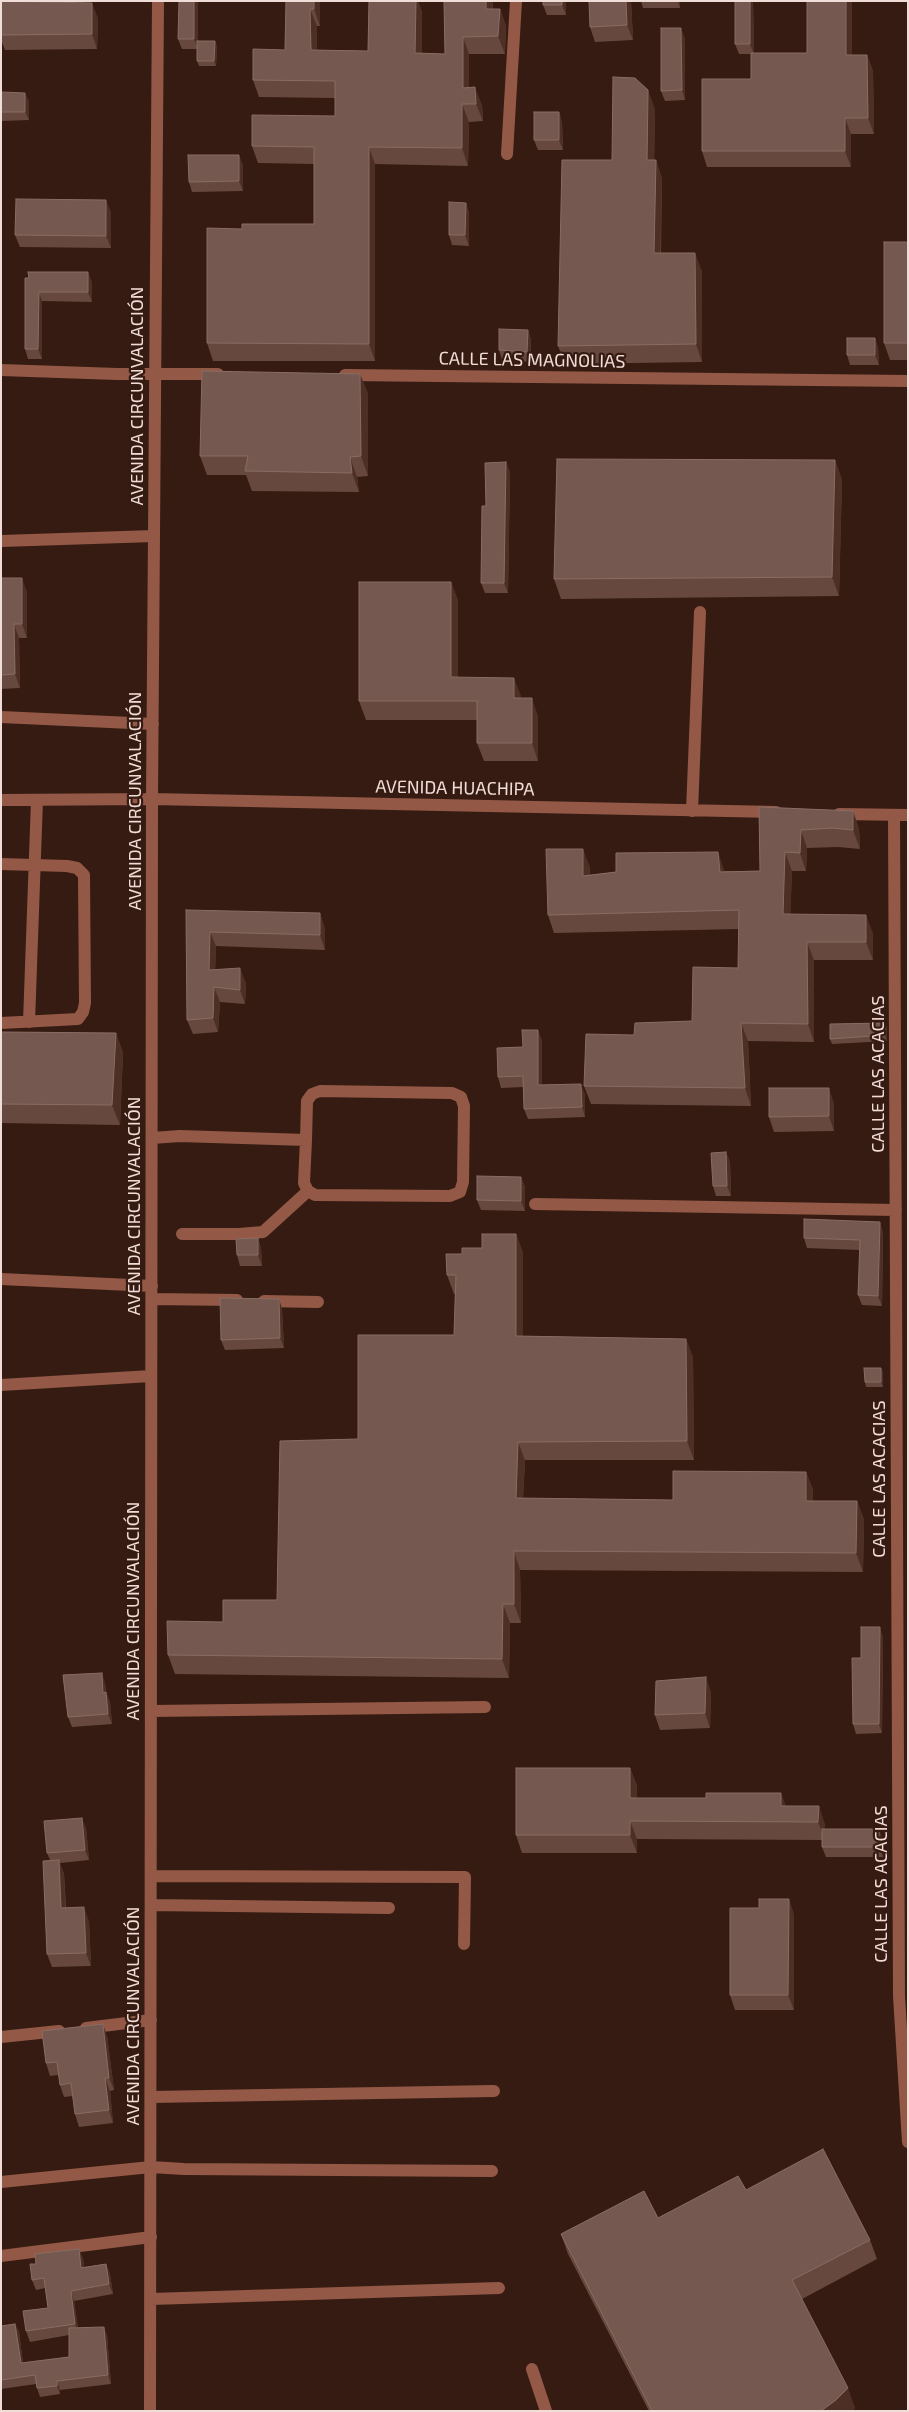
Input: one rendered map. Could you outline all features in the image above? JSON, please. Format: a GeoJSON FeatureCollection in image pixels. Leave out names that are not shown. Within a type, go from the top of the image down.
{"type":"FeatureCollection","features":[{"type":"Feature","properties":{"kind":"street","name":"AVENIDA CIRCUNVALACIÓN"},"geometry":{"type":"LineString","coordinates":[[150,2411],[152,799],[158,1]]}},
{"type":"Feature","properties":{"kind":"street"},"geometry":{"type":"LineString","coordinates":[[508,154],[516,1]]}},
{"type":"Feature","properties":{"kind":"street"},"geometry":{"type":"LineString","coordinates":[[1,370],[234,374]]}},
{"type":"Feature","properties":{"kind":"street","name":"CALLE LAS MAGNOLIAS"},"geometry":{"type":"LineString","coordinates":[[333,375],[908,381]]}},
{"type":"Feature","properties":{"kind":"street"},"geometry":{"type":"LineString","coordinates":[[1,541],[154,536]]}},
{"type":"Feature","properties":{"kind":"street"},"geometry":{"type":"LineString","coordinates":[[692,811],[700,612]]}},
{"type":"Feature","properties":{"kind":"street"},"geometry":{"type":"LineString","coordinates":[[1,718],[153,724]]}},
{"type":"Feature","properties":{"kind":"street","name":"AVENIDA HUACHIPA"},"geometry":{"type":"LineString","coordinates":[[1,800],[152,799],[789,813]]}},
{"type":"Feature","properties":{"kind":"street"},"geometry":{"type":"LineString","coordinates":[[29,1022],[37,800]]}},
{"type":"Feature","properties":{"kind":"street"},"geometry":{"type":"LineString","coordinates":[[827,814],[908,815]]}},
{"type":"Feature","properties":{"kind":"street","name":"CALLE LAS ACACIAS"},"geometry":{"type":"LineString","coordinates":[[894,815],[902,1185],[896,1210],[903,1970],[908,2142]]}},
{"type":"Feature","properties":{"kind":"street"},"geometry":{"type":"LineString","coordinates":[[1,864],[67,866],[77,868],[84,875],[86,1003],[78,1019],[1,1023]]}},
{"type":"Feature","properties":{"kind":"street"},"geometry":{"type":"LineString","coordinates":[[320,1091],[452,1093],[461,1097],[464,1106],[463,1182],[460,1192],[450,1196],[315,1195],[308,1191],[304,1183],[307,1101],[312,1094],[320,1091]]}},
{"type":"Feature","properties":{"kind":"street"},"geometry":{"type":"LineString","coordinates":[[152,1138],[180,1136],[306,1140]]}},
{"type":"Feature","properties":{"kind":"street"},"geometry":{"type":"LineString","coordinates":[[182,1234],[263,1232],[308,1191]]}},
{"type":"Feature","properties":{"kind":"street"},"geometry":{"type":"LineString","coordinates":[[536,1204],[896,1210]]}},
{"type":"Feature","properties":{"kind":"street"},"geometry":{"type":"LineString","coordinates":[[1,1279],[152,1293],[318,1302]]}},
{"type":"Feature","properties":{"kind":"street"},"geometry":{"type":"LineString","coordinates":[[1,1385],[151,1376]]}},
{"type":"Feature","properties":{"kind":"street"},"geometry":{"type":"LineString","coordinates":[[151,1712],[485,1707]]}},
{"type":"Feature","properties":{"kind":"street"},"geometry":{"type":"LineString","coordinates":[[151,1876],[465,1877],[464,1944]]}},
{"type":"Feature","properties":{"kind":"street"},"geometry":{"type":"LineString","coordinates":[[151,1905],[389,1908]]}},
{"type":"Feature","properties":{"kind":"street"},"geometry":{"type":"LineString","coordinates":[[1,2037],[151,2020]]}},
{"type":"Feature","properties":{"kind":"street"},"geometry":{"type":"LineString","coordinates":[[151,2097],[494,2091]]}},
{"type":"Feature","properties":{"kind":"street"},"geometry":{"type":"LineString","coordinates":[[1,2182],[150,2167],[492,2171]]}},
{"type":"Feature","properties":{"kind":"street"},"geometry":{"type":"LineString","coordinates":[[1,2256],[151,2237]]}},
{"type":"Feature","properties":{"kind":"street"},"geometry":{"type":"LineString","coordinates":[[151,2299],[499,2288]]}},
{"type":"Feature","properties":{"kind":"street"},"geometry":{"type":"LineString","coordinates":[[532,2369],[546,2411]]}},
{"type":"Feature","properties":{"kind":"building"},"geometry":{"type":"Polygon","coordinates":[[[1,1],[92,3],[92,34],[1,35],[1,1]]]}},
{"type":"Feature","properties":{"kind":"building"},"geometry":{"type":"Polygon","coordinates":[[[179,1],[194,1],[194,39],[178,39],[179,1]]]}},
{"type":"Feature","properties":{"kind":"building"},"geometry":{"type":"Polygon","coordinates":[[[286,1],[314,1],[314,9],[310,9],[311,50],[368,51],[369,1],[416,1],[415,53],[445,54],[444,1],[486,1],[486,9],[500,9],[498,36],[463,37],[463,88],[475,87],[476,104],[462,104],[462,148],[369,147],[369,344],[207,343],[207,228],[242,229],[242,224],[314,224],[314,147],[252,146],[252,115],[335,116],[335,81],[253,80],[253,49],[285,50],[286,1]]]}},
{"type":"Feature","properties":{"kind":"building"},"geometry":{"type":"Polygon","coordinates":[[[543,1],[562,1],[562,5],[543,5],[543,1]]]}},
{"type":"Feature","properties":{"kind":"building"},"geometry":{"type":"Polygon","coordinates":[[[589,1],[626,1],[627,25],[590,27],[589,1]]]}},
{"type":"Feature","properties":{"kind":"building"},"geometry":{"type":"Polygon","coordinates":[[[735,1],[750,1],[750,44],[735,44],[735,1]]]}},
{"type":"Feature","properties":{"kind":"building"},"geometry":{"type":"Polygon","coordinates":[[[807,1],[846,1],[846,55],[867,55],[868,118],[845,118],[845,151],[702,151],[702,79],[751,79],[751,53],[807,53],[807,1]]]}},
{"type":"Feature","properties":{"kind":"building"},"geometry":{"type":"Polygon","coordinates":[[[661,28],[681,28],[682,90],[661,91],[661,28]]]}},
{"type":"Feature","properties":{"kind":"building"},"geometry":{"type":"Polygon","coordinates":[[[197,41],[215,41],[214,61],[197,61],[197,41]]]}},
{"type":"Feature","properties":{"kind":"building"},"geometry":{"type":"Polygon","coordinates":[[[613,77],[635,78],[648,90],[647,160],[656,160],[654,253],[695,253],[696,344],[558,346],[562,160],[612,160],[613,77]]]}},
{"type":"Feature","properties":{"kind":"building"},"geometry":{"type":"Polygon","coordinates":[[[1,92],[25,93],[25,112],[1,112],[1,92]]]}},
{"type":"Feature","properties":{"kind":"building"},"geometry":{"type":"Polygon","coordinates":[[[534,112],[559,112],[559,140],[534,140],[534,112]]]}},
{"type":"Feature","properties":{"kind":"building"},"geometry":{"type":"Polygon","coordinates":[[[188,155],[239,155],[239,181],[189,182],[188,155]]]}},
{"type":"Feature","properties":{"kind":"building"},"geometry":{"type":"Polygon","coordinates":[[[16,199],[106,200],[106,236],[15,235],[16,199]]]}},
{"type":"Feature","properties":{"kind":"building"},"geometry":{"type":"Polygon","coordinates":[[[449,202],[466,203],[465,235],[449,235],[449,202]]]}},
{"type":"Feature","properties":{"kind":"building"},"geometry":{"type":"Polygon","coordinates":[[[884,242],[908,242],[908,343],[884,343],[884,242]]]}},
{"type":"Feature","properties":{"kind":"building"},"geometry":{"type":"Polygon","coordinates":[[[28,272],[88,272],[88,292],[39,292],[38,349],[25,349],[25,278],[29,278],[28,272]]]}},
{"type":"Feature","properties":{"kind":"building"},"geometry":{"type":"Polygon","coordinates":[[[499,329],[528,330],[527,352],[499,350],[499,329]]]}},
{"type":"Feature","properties":{"kind":"building"},"geometry":{"type":"Polygon","coordinates":[[[847,338],[875,338],[875,355],[847,355],[847,338]]]}},
{"type":"Feature","properties":{"kind":"building"},"geometry":{"type":"Polygon","coordinates":[[[202,371],[360,374],[361,456],[350,457],[352,473],[245,471],[248,456],[200,456],[202,371]]]}},
{"type":"Feature","properties":{"kind":"building"},"geometry":{"type":"Polygon","coordinates":[[[557,459],[835,460],[832,577],[554,579],[557,459]]]}},
{"type":"Feature","properties":{"kind":"building"},"geometry":{"type":"Polygon","coordinates":[[[506,462],[504,583],[481,583],[482,506],[486,506],[485,463],[506,462]]]}},
{"type":"Feature","properties":{"kind":"building"},"geometry":{"type":"Polygon","coordinates":[[[1,578],[22,578],[22,624],[14,624],[15,674],[1,675],[1,578]]]}},
{"type":"Feature","properties":{"kind":"building"},"geometry":{"type":"Polygon","coordinates":[[[359,582],[451,582],[451,677],[514,678],[514,698],[532,698],[532,743],[477,743],[477,701],[359,701],[359,582]]]}},
{"type":"Feature","properties":{"kind":"building"},"geometry":{"type":"Polygon","coordinates":[[[759,807],[853,811],[853,830],[832,828],[801,830],[800,853],[785,852],[783,914],[866,915],[866,942],[807,942],[808,1024],[741,1023],[745,1088],[584,1086],[586,1034],[634,1035],[635,1023],[692,1021],[693,967],[738,968],[739,910],[548,915],[546,849],[583,849],[583,876],[616,872],[616,853],[718,852],[720,872],[760,871],[759,807]]]}},
{"type":"Feature","properties":{"kind":"building"},"geometry":{"type":"Polygon","coordinates":[[[186,910],[320,913],[320,935],[210,932],[209,970],[240,968],[240,990],[214,987],[213,1018],[187,1020],[186,910]]]}},
{"type":"Feature","properties":{"kind":"building"},"geometry":{"type":"Polygon","coordinates":[[[885,1023],[885,1035],[830,1039],[830,1024],[885,1023]]]}},
{"type":"Feature","properties":{"kind":"building"},"geometry":{"type":"Polygon","coordinates":[[[522,1030],[538,1030],[538,1085],[581,1084],[582,1107],[524,1109],[523,1076],[498,1077],[497,1048],[523,1047],[522,1030]]]}},
{"type":"Feature","properties":{"kind":"building"},"geometry":{"type":"Polygon","coordinates":[[[1,1032],[116,1033],[112,1105],[1,1104],[1,1032]]]}},
{"type":"Feature","properties":{"kind":"building"},"geometry":{"type":"Polygon","coordinates":[[[769,1088],[829,1088],[829,1116],[769,1117],[769,1088]]]}},
{"type":"Feature","properties":{"kind":"building"},"geometry":{"type":"Polygon","coordinates":[[[726,1152],[727,1186],[713,1186],[711,1153],[726,1152]]]}},
{"type":"Feature","properties":{"kind":"building"},"geometry":{"type":"Polygon","coordinates":[[[477,1176],[521,1177],[521,1201],[477,1200],[477,1176]]]}},
{"type":"Feature","properties":{"kind":"building"},"geometry":{"type":"Polygon","coordinates":[[[804,1219],[880,1222],[878,1296],[858,1295],[860,1240],[804,1238],[804,1219]]]}},
{"type":"Feature","properties":{"kind":"building"},"geometry":{"type":"Polygon","coordinates":[[[482,1234],[516,1234],[516,1336],[686,1339],[687,1441],[518,1442],[516,1498],[673,1500],[673,1471],[806,1472],[806,1501],[857,1501],[856,1553],[514,1551],[514,1604],[503,1604],[502,1659],[168,1655],[167,1621],[223,1622],[223,1600],[277,1600],[280,1441],[358,1439],[358,1335],[454,1335],[456,1275],[447,1275],[446,1254],[462,1254],[462,1248],[482,1248],[482,1234]]]}},
{"type":"Feature","properties":{"kind":"building"},"geometry":{"type":"Polygon","coordinates":[[[258,1238],[258,1255],[237,1255],[236,1239],[258,1238]]]}},
{"type":"Feature","properties":{"kind":"building"},"geometry":{"type":"Polygon","coordinates":[[[220,1298],[279,1299],[280,1338],[221,1340],[220,1298]]]}},
{"type":"Feature","properties":{"kind":"building"},"geometry":{"type":"Polygon","coordinates":[[[864,1368],[881,1368],[881,1382],[865,1382],[864,1368]]]}},
{"type":"Feature","properties":{"kind":"building"},"geometry":{"type":"Polygon","coordinates":[[[861,1627],[880,1627],[879,1724],[853,1724],[852,1658],[861,1658],[861,1627]]]}},
{"type":"Feature","properties":{"kind":"building"},"geometry":{"type":"Polygon","coordinates":[[[102,1673],[103,1693],[106,1692],[108,1714],[68,1717],[63,1675],[102,1673]]]}},
{"type":"Feature","properties":{"kind":"building"},"geometry":{"type":"Polygon","coordinates":[[[706,1677],[705,1713],[655,1715],[656,1681],[706,1677]]]}},
{"type":"Feature","properties":{"kind":"building"},"geometry":{"type":"Polygon","coordinates":[[[516,1768],[630,1768],[630,1798],[706,1798],[706,1793],[781,1793],[781,1806],[819,1806],[818,1822],[630,1821],[630,1835],[516,1835],[516,1768]]]}},
{"type":"Feature","properties":{"kind":"building"},"geometry":{"type":"Polygon","coordinates":[[[82,1818],[85,1850],[47,1853],[44,1821],[82,1818]]]}},
{"type":"Feature","properties":{"kind":"building"},"geometry":{"type":"Polygon","coordinates":[[[822,1829],[879,1829],[879,1847],[822,1847],[822,1829]]]}},
{"type":"Feature","properties":{"kind":"building"},"geometry":{"type":"Polygon","coordinates":[[[59,1860],[61,1908],[84,1907],[86,1953],[47,1954],[43,1861],[59,1860]]]}},
{"type":"Feature","properties":{"kind":"building"},"geometry":{"type":"Polygon","coordinates":[[[759,1899],[789,1899],[788,1995],[730,1995],[730,1908],[759,1908],[759,1899]]]}},
{"type":"Feature","properties":{"kind":"building"},"geometry":{"type":"Polygon","coordinates":[[[103,2024],[109,2078],[105,2078],[109,2110],[75,2114],[71,2083],[60,2085],[57,2062],[46,2063],[42,2031],[103,2024]]]}},
{"type":"Feature","properties":{"kind":"building"},"geometry":{"type":"Polygon","coordinates":[[[823,2149],[870,2240],[792,2280],[848,2388],[821,2411],[652,2411],[561,2234],[644,2191],[658,2218],[738,2176],[746,2190],[823,2149]]]}},
{"type":"Feature","properties":{"kind":"building"},"geometry":{"type":"Polygon","coordinates":[[[79,2249],[81,2268],[106,2264],[109,2284],[71,2291],[75,2324],[26,2331],[23,2311],[48,2308],[44,2278],[32,2280],[30,2264],[36,2264],[35,2254],[79,2249]]]}},
{"type":"Feature","properties":{"kind":"building"},"geometry":{"type":"Polygon","coordinates":[[[15,2324],[21,2363],[69,2357],[69,2328],[104,2327],[108,2375],[57,2381],[57,2386],[37,2388],[35,2375],[1,2380],[1,2326],[15,2324]]]}}]}
